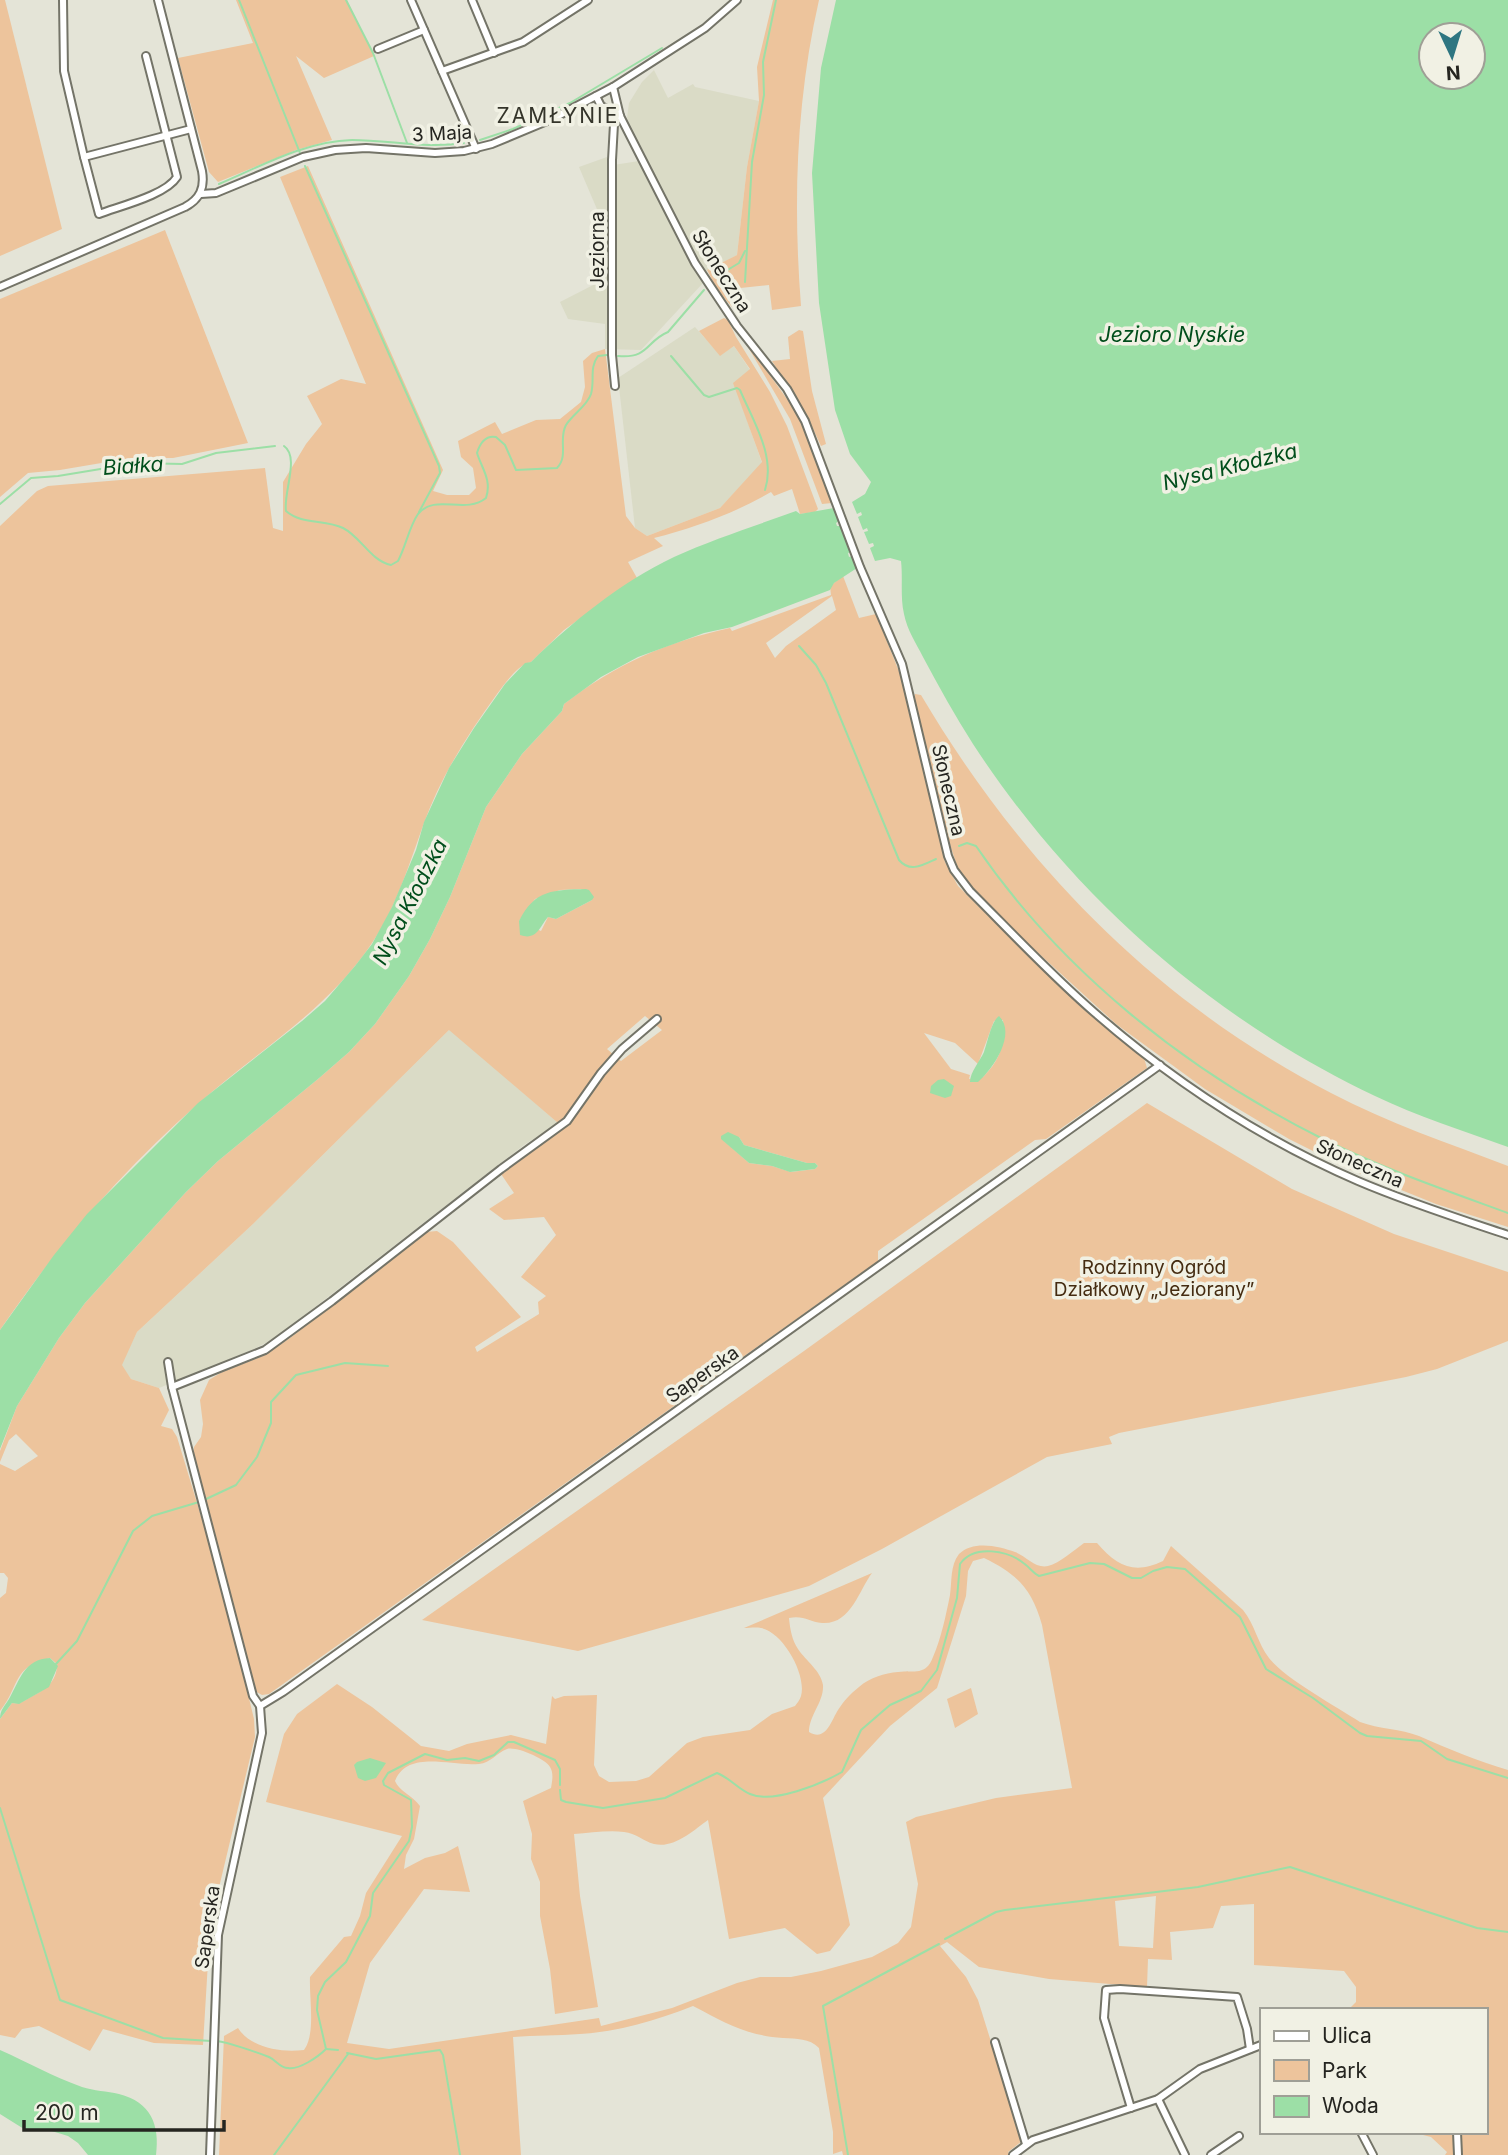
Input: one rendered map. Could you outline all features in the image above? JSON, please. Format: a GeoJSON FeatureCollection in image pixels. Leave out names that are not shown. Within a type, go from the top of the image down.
{"type":"FeatureCollection","features":[{"type":"Feature","properties":{"kind":"street"},"geometry":{"type":"LineString","coordinates":[[63,0],[64,71],[99,214],[160,191],[177,177],[146,56]]}},
{"type":"Feature","properties":{"kind":"street"},"geometry":{"type":"LineString","coordinates":[[158,0],[203,179],[201,194]]}},
{"type":"Feature","properties":{"kind":"street"},"geometry":{"type":"LineString","coordinates":[[411,0],[476,149]]}},
{"type":"Feature","properties":{"kind":"street"},"geometry":{"type":"LineString","coordinates":[[471,0],[494,53]]}},
{"type":"Feature","properties":{"kind":"street"},"geometry":{"type":"LineString","coordinates":[[442,71],[523,42],[588,0]]}},
{"type":"Feature","properties":{"kind":"street","name":"3 Maja"},"geometry":{"type":"LineString","coordinates":[[0,287],[185,207],[201,194],[216,193],[296,160],[335,150],[375,148],[435,153],[476,149],[528,130],[613,87],[705,28],[737,0]]}},
{"type":"Feature","properties":{"kind":"street"},"geometry":{"type":"LineString","coordinates":[[378,49],[424,30]]}},
{"type":"Feature","properties":{"kind":"street","name":"Słoneczna"},"geometry":{"type":"LineString","coordinates":[[613,87],[620,116],[708,286],[787,389],[805,421],[860,567],[902,664],[943,837],[954,870],[970,891],[1064,985],[1097,1014],[1160,1065],[1221,1107],[1330,1168],[1407,1201],[1508,1235]]}},
{"type":"Feature","properties":{"kind":"street","name":"Słoneczna"},"geometry":{"type":"LineString","coordinates":[[596,96],[601,106],[620,116]]}},
{"type":"Feature","properties":{"kind":"street","name":"Jeziorna"},"geometry":{"type":"LineString","coordinates":[[615,386],[612,355],[612,160],[614,124],[620,116]]}},
{"type":"Feature","properties":{"kind":"street"},"geometry":{"type":"LineString","coordinates":[[84,157],[191,129]]}},
{"type":"Feature","properties":{"kind":"street"},"geometry":{"type":"LineString","coordinates":[[172,1387],[265,1350],[332,1301],[567,1121],[622,1049],[657,1019]]}},
{"type":"Feature","properties":{"kind":"street","name":"Saperska"},"geometry":{"type":"LineString","coordinates":[[260,1706],[1160,1065]]}},
{"type":"Feature","properties":{"kind":"street","name":"Saperska"},"geometry":{"type":"LineString","coordinates":[[168,1362],[172,1387],[253,1696],[260,1706],[261,1741],[218,1935],[209,2155]]}},
{"type":"Feature","properties":{"kind":"street"},"geometry":{"type":"LineString","coordinates":[[1131,2108],[1104,2018],[1106,1990],[1237,1997],[1250,2049]]}},
{"type":"Feature","properties":{"kind":"street"},"geometry":{"type":"LineString","coordinates":[[995,2042],[1026,2144]]}},
{"type":"Feature","properties":{"kind":"street"},"geometry":{"type":"LineString","coordinates":[[1016,2154],[1026,2144],[1158,2099],[1200,2069],[1260,2045]]}},
{"type":"Feature","properties":{"kind":"street"},"geometry":{"type":"LineString","coordinates":[[1158,2099],[1185,2155]]}},
{"type":"Feature","properties":{"kind":"street"},"geometry":{"type":"LineString","coordinates":[[1363,2134],[1373,2155]]}},
{"type":"Feature","properties":{"kind":"street"},"geometry":{"type":"LineString","coordinates":[[1457,2134],[1458,2155]]}},
{"type":"Feature","properties":{"kind":"street"},"geometry":{"type":"LineString","coordinates":[[1211,2155],[1240,2136]]}},
{"type":"Feature","properties":{"kind":"shaded area"},"geometry":{"type":"Polygon","coordinates":[[[654,70],[668,98],[693,84],[695,87],[759,101],[747,167],[737,255],[704,272],[627,118],[629,103],[642,82],[654,70]]]}},
{"type":"Feature","properties":{"kind":"shaded area"},"geometry":{"type":"Polygon","coordinates":[[[607,157],[607,166],[639,161],[680,245],[703,283],[641,350],[605,349],[605,324],[568,319],[560,302],[601,281],[605,289],[605,228],[579,167],[607,157]]]}},
{"type":"Feature","properties":{"kind":"shaded area"},"geometry":{"type":"Polygon","coordinates":[[[695,327],[720,355],[734,346],[750,370],[734,383],[762,463],[720,508],[647,536],[635,528],[618,378],[695,327]]]}},
{"type":"Feature","properties":{"kind":"shaded area"},"geometry":{"type":"Polygon","coordinates":[[[450,1029],[558,1123],[524,1145],[275,1338],[159,1388],[131,1379],[121,1365],[137,1332],[253,1224],[450,1029]]]}},
{"type":"Feature","properties":{"kind":"green space"},"geometry":{"type":"Polygon","coordinates":[[[0,0],[5,0],[62,229],[0,256],[0,0]]]}},
{"type":"Feature","properties":{"kind":"green space"},"geometry":{"type":"Polygon","coordinates":[[[236,0],[347,0],[374,56],[324,78],[296,56],[332,140],[296,150],[218,182],[209,172],[178,58],[253,43],[236,0]]]}},
{"type":"Feature","properties":{"kind":"green space"},"geometry":{"type":"Polygon","coordinates":[[[773,0],[819,0],[805,76],[798,153],[797,229],[801,306],[772,310],[769,285],[731,289],[732,307],[718,291],[707,270],[737,255],[747,167],[759,101],[757,67],[773,0]]]}},
{"type":"Feature","properties":{"kind":"green space"},"geometry":{"type":"Polygon","coordinates":[[[308,166],[443,470],[433,491],[447,495],[469,495],[476,488],[473,468],[461,457],[458,441],[495,422],[502,434],[536,420],[560,419],[581,402],[585,387],[583,361],[592,353],[605,349],[626,516],[635,528],[647,536],[720,508],[762,462],[733,383],[750,369],[734,346],[720,356],[699,331],[724,318],[728,320],[770,392],[787,426],[818,509],[800,514],[792,489],[774,496],[771,492],[714,519],[654,538],[663,546],[628,562],[637,578],[564,630],[531,662],[516,671],[476,724],[447,772],[389,914],[354,967],[313,1010],[198,1104],[143,1155],[68,1239],[0,1330],[0,526],[37,491],[48,486],[265,468],[273,528],[283,531],[283,482],[306,444],[322,424],[307,396],[341,379],[366,384],[280,177],[308,166]]]}},
{"type":"Feature","properties":{"kind":"green space"},"geometry":{"type":"Polygon","coordinates":[[[165,230],[248,443],[173,458],[131,458],[28,473],[0,497],[0,299],[165,230]]]}},
{"type":"Feature","properties":{"kind":"green space"},"geometry":{"type":"Polygon","coordinates":[[[799,330],[803,331],[812,391],[826,444],[821,446],[808,418],[772,361],[790,359],[788,337],[799,330]]]}},
{"type":"Feature","properties":{"kind":"green space"},"geometry":{"type":"Polygon","coordinates":[[[741,335],[797,413],[832,503],[822,504],[790,419],[741,335]]]}},
{"type":"Feature","properties":{"kind":"green space"},"geometry":{"type":"Polygon","coordinates":[[[843,576],[859,618],[876,614],[900,674],[945,862],[958,886],[1082,1008],[1144,1058],[1147,1068],[1046,1139],[1035,1140],[878,1251],[878,1261],[269,1694],[262,1695],[255,1691],[248,1664],[241,1665],[254,1719],[255,1737],[216,1900],[208,1962],[203,2045],[154,2043],[103,2029],[90,2051],[39,2026],[22,2029],[15,2038],[0,2035],[0,1719],[12,1703],[23,1702],[49,1685],[55,1676],[57,1664],[50,1658],[29,1667],[18,1678],[0,1711],[0,1598],[6,1593],[8,1578],[4,1573],[0,1573],[0,1464],[15,1471],[38,1456],[16,1434],[9,1440],[0,1462],[0,1451],[17,1406],[59,1338],[85,1303],[186,1192],[218,1161],[349,1052],[375,1024],[409,976],[430,939],[486,807],[522,754],[562,711],[564,704],[603,677],[642,656],[684,640],[730,628],[732,631],[831,595],[830,586],[843,576]],[[832,596],[766,643],[775,658],[786,646],[836,610],[832,596]],[[581,889],[560,890],[535,899],[519,921],[541,931],[548,917],[556,919],[592,900],[581,889]],[[645,1016],[607,1049],[621,1061],[662,1030],[645,1016]],[[1003,1020],[994,1021],[978,1064],[955,1043],[924,1033],[951,1069],[970,1075],[969,1079],[983,1077],[994,1064],[1002,1045],[1003,1020]],[[449,1030],[253,1224],[137,1332],[122,1365],[131,1379],[159,1388],[169,1410],[161,1426],[172,1429],[177,1437],[207,1536],[213,1534],[193,1457],[203,1424],[200,1400],[209,1380],[263,1356],[290,1338],[426,1232],[437,1231],[453,1242],[521,1317],[475,1347],[477,1352],[539,1314],[538,1302],[546,1296],[521,1277],[556,1235],[544,1217],[504,1220],[489,1209],[514,1193],[501,1174],[561,1130],[558,1123],[449,1030]],[[739,1137],[722,1139],[749,1163],[791,1172],[815,1169],[818,1166],[744,1145],[739,1137]]]}},
{"type":"Feature","properties":{"kind":"green space"},"geometry":{"type":"Polygon","coordinates":[[[915,694],[921,695],[1002,816],[1048,871],[1150,972],[1267,1057],[1331,1093],[1396,1123],[1508,1166],[1508,1227],[1436,1204],[1349,1169],[1289,1139],[1205,1089],[1116,1024],[1024,940],[972,888],[958,869],[943,823],[913,701],[915,694]]]}},
{"type":"Feature","properties":{"kind":"green space","name":"Rodzinny Ogród Działkowy „Jeziorany”"},"geometry":{"type":"Polygon","coordinates":[[[1147,1103],[1292,1189],[1394,1234],[1508,1272],[1508,1341],[1437,1369],[1406,1377],[1119,1433],[1109,1437],[1112,1444],[1047,1457],[882,1549],[809,1586],[578,1651],[422,1620],[804,1351],[1147,1103]]]}},
{"type":"Feature","properties":{"kind":"green space"},"geometry":{"type":"Polygon","coordinates":[[[1084,1543],[1097,1543],[1119,1562],[1135,1568],[1143,1567],[1163,1561],[1171,1546],[1243,1610],[1269,1658],[1311,1692],[1360,1722],[1412,1734],[1508,1770],[1508,2155],[1445,2155],[1447,2152],[1431,2137],[1419,2134],[1487,2134],[1487,2008],[1350,2008],[1356,2002],[1356,1987],[1344,1971],[1254,1965],[1254,1904],[1221,1906],[1213,1928],[1170,1932],[1172,1960],[1148,1959],[1147,1987],[1049,1979],[979,1967],[947,1942],[940,1946],[966,1977],[978,2000],[1022,2141],[1008,2152],[1011,2155],[843,2155],[842,2151],[833,2154],[833,2132],[819,2048],[811,2042],[746,2031],[693,2006],[609,2031],[513,2037],[521,2155],[219,2155],[224,2036],[238,2028],[251,2040],[267,2048],[304,2050],[311,2025],[310,1977],[344,1937],[351,1936],[366,1893],[402,1836],[266,1802],[284,1734],[297,1714],[337,1684],[372,1707],[421,1746],[449,1751],[467,1744],[511,1735],[546,1744],[552,1696],[555,1699],[564,1696],[597,1695],[594,1765],[599,1776],[609,1782],[636,1781],[649,1777],[687,1743],[703,1737],[750,1730],[772,1714],[795,1706],[801,1696],[802,1687],[792,1656],[769,1631],[744,1628],[872,1573],[853,1605],[840,1618],[822,1623],[799,1617],[789,1618],[796,1646],[822,1680],[823,1691],[809,1732],[820,1734],[827,1729],[845,1701],[863,1684],[888,1674],[919,1671],[927,1667],[945,1619],[954,1563],[959,1554],[971,1547],[986,1546],[1015,1552],[1035,1564],[1048,1566],[1084,1543]],[[984,1558],[973,1561],[968,1571],[966,1596],[937,1688],[890,1726],[823,1798],[850,1925],[830,1951],[817,1954],[785,1928],[729,1939],[708,1820],[683,1838],[661,1845],[624,1832],[574,1834],[580,1896],[598,2007],[555,2014],[540,1916],[540,1882],[531,1859],[532,1834],[523,1801],[551,1788],[550,1767],[524,1751],[511,1749],[479,1764],[420,1762],[401,1771],[395,1781],[420,1806],[414,1839],[406,1855],[404,1869],[458,1846],[470,1892],[424,1889],[370,1963],[347,2043],[389,2049],[599,2018],[601,2026],[672,2008],[760,1977],[791,1977],[872,1957],[898,1943],[911,1927],[918,1884],[906,1822],[916,1817],[996,1798],[1072,1788],[1042,1625],[1028,1592],[1006,1570],[984,1558]],[[1156,1896],[1115,1901],[1119,1946],[1153,1948],[1156,1896]]]}},
{"type":"Feature","properties":{"kind":"green space"},"geometry":{"type":"Polygon","coordinates":[[[971,1688],[978,1714],[955,1728],[947,1699],[971,1688]]]}},
{"type":"Feature","properties":{"kind":"water","name":"Jezioro Nyskie"},"geometry":{"type":"Polygon","coordinates":[[[836,0],[1508,0],[1508,1147],[1375,1096],[1315,1065],[1257,1029],[1202,990],[1150,948],[1100,902],[1012,800],[973,744],[907,626],[902,601],[901,561],[890,558],[875,561],[870,548],[874,546],[873,543],[869,544],[864,532],[868,531],[867,528],[863,530],[858,517],[862,515],[861,512],[857,514],[852,502],[865,494],[871,482],[850,454],[835,410],[819,303],[812,173],[821,68],[836,0]]]}},
{"type":"Feature","properties":{"kind":"water","name":"Nysa Kłodzka"},"geometry":{"type":"Polygon","coordinates":[[[834,508],[839,521],[837,526],[841,526],[851,552],[848,553],[849,557],[852,556],[857,568],[834,583],[830,590],[732,627],[704,633],[638,657],[601,677],[564,704],[562,711],[522,754],[486,807],[430,939],[409,976],[375,1024],[349,1052],[218,1161],[186,1192],[85,1303],[59,1338],[17,1406],[0,1449],[0,1330],[87,1214],[198,1103],[325,1001],[355,966],[372,944],[392,907],[416,850],[424,822],[449,768],[505,684],[525,663],[531,662],[598,604],[654,567],[704,544],[796,511],[800,514],[834,508]]]}},
{"type":"Feature","properties":{"kind":"water"},"geometry":{"type":"Polygon","coordinates":[[[586,889],[594,897],[592,900],[556,919],[548,917],[530,936],[520,935],[519,921],[525,910],[539,897],[555,891],[586,889]]]}},
{"type":"Feature","properties":{"kind":"water"},"geometry":{"type":"Polygon","coordinates":[[[999,1016],[1004,1023],[1005,1032],[1001,1051],[978,1082],[970,1082],[973,1070],[984,1052],[992,1027],[999,1016]]]}},
{"type":"Feature","properties":{"kind":"water"},"geometry":{"type":"Polygon","coordinates":[[[944,1079],[954,1086],[951,1096],[945,1098],[930,1093],[931,1086],[944,1079]]]}},
{"type":"Feature","properties":{"kind":"water"},"geometry":{"type":"Polygon","coordinates":[[[728,1132],[739,1137],[744,1145],[818,1166],[815,1169],[790,1172],[749,1163],[721,1139],[721,1136],[728,1132]]]}},
{"type":"Feature","properties":{"kind":"water"},"geometry":{"type":"Polygon","coordinates":[[[50,1658],[58,1666],[49,1687],[19,1704],[12,1703],[0,1719],[24,1672],[34,1662],[50,1658]]]}},
{"type":"Feature","properties":{"kind":"water"},"geometry":{"type":"Polygon","coordinates":[[[370,1758],[386,1763],[376,1778],[365,1781],[358,1778],[354,1765],[370,1758]]]}},
{"type":"Feature","properties":{"kind":"water"},"geometry":{"type":"Polygon","coordinates":[[[0,2050],[82,2087],[119,2094],[139,2103],[151,2116],[154,2125],[156,2155],[88,2155],[68,2136],[45,2129],[24,2129],[0,2114],[0,2050]]]}},
{"type":"Feature","properties":{"kind":"waterway"},"geometry":{"type":"LineString","coordinates":[[239,0],[300,153]]}},
{"type":"Feature","properties":{"kind":"waterway"},"geometry":{"type":"LineString","coordinates":[[346,0],[373,53],[407,143]]}},
{"type":"Feature","properties":{"kind":"waterway"},"geometry":{"type":"LineString","coordinates":[[745,282],[752,162],[764,95],[763,62],[776,0]]}},
{"type":"Feature","properties":{"kind":"waterway"},"geometry":{"type":"LineString","coordinates":[[480,140],[513,129],[570,103],[662,48]]}},
{"type":"Feature","properties":{"kind":"waterway"},"geometry":{"type":"LineString","coordinates":[[219,184],[284,156],[335,141],[366,140],[422,145],[464,143]]}},
{"type":"Feature","properties":{"kind":"waterway"},"geometry":{"type":"LineString","coordinates":[[305,166],[439,466],[440,473],[419,512]]}},
{"type":"Feature","properties":{"kind":"waterway","name":"Białka"},"geometry":{"type":"LineString","coordinates":[[716,277],[739,263],[745,251]]}},
{"type":"Feature","properties":{"kind":"waterway","name":"Białka"},"geometry":{"type":"LineString","coordinates":[[618,356],[642,352],[668,332],[704,290]]}},
{"type":"Feature","properties":{"kind":"waterway","name":"Białka"},"geometry":{"type":"LineString","coordinates":[[284,446],[291,458],[286,511],[299,518],[343,528],[378,559],[391,565],[398,561],[415,519],[425,508],[441,504],[469,505],[486,498],[487,480],[477,453],[486,439],[496,437],[505,445],[516,470],[557,468],[561,463],[566,425],[591,394],[595,361],[598,356],[607,355]]}},
{"type":"Feature","properties":{"kind":"waterway"},"geometry":{"type":"LineString","coordinates":[[671,356],[704,395],[709,397],[737,388],[740,390],[762,439],[768,464],[765,490]]}},
{"type":"Feature","properties":{"kind":"waterway","name":"Białka"},"geometry":{"type":"LineString","coordinates":[[0,504],[31,478],[137,463],[182,464],[216,453],[275,446]]}},
{"type":"Feature","properties":{"kind":"waterway"},"geometry":{"type":"LineString","coordinates":[[799,646],[816,665],[826,683],[899,860],[912,867],[936,859]]}},
{"type":"Feature","properties":{"kind":"waterway"},"geometry":{"type":"LineString","coordinates":[[959,846],[967,843],[976,846],[1010,892],[1047,935],[1087,975],[1175,1049],[1222,1081],[1271,1111],[1344,1149],[1508,1213]]}},
{"type":"Feature","properties":{"kind":"waterway"},"geometry":{"type":"LineString","coordinates":[[204,1500],[236,1485],[257,1457],[271,1423],[271,1402],[296,1375],[345,1363],[388,1366]]}},
{"type":"Feature","properties":{"kind":"waterway"},"geometry":{"type":"LineString","coordinates":[[55,1665],[77,1641],[133,1531],[152,1516],[199,1502]]}},
{"type":"Feature","properties":{"kind":"waterway"},"geometry":{"type":"LineString","coordinates":[[560,1790],[561,1800],[603,1808],[665,1798],[717,1773],[750,1794],[771,1796],[810,1787],[842,1772],[861,1730],[890,1705],[921,1691],[937,1670],[957,1598],[960,1564],[974,1554],[992,1551],[1019,1560],[1039,1576],[1090,1563],[1104,1564],[1132,1578],[1141,1578],[1167,1567],[1185,1569],[1240,1617],[1266,1669],[1313,1698],[1360,1733],[1421,1741],[1447,1759],[1508,1778]]}},
{"type":"Feature","properties":{"kind":"waterway"},"geometry":{"type":"LineString","coordinates":[[217,2041],[264,2055],[288,2068],[303,2065],[326,2049],[317,2010],[318,1996],[325,1982],[346,1962],[370,1916],[373,1893],[409,1841],[412,1827],[411,1800],[384,1785],[383,1781],[388,1773],[425,1754],[447,1760],[465,1758],[479,1761],[494,1755],[508,1742],[514,1742],[555,1760],[560,1769],[560,1785]]}},
{"type":"Feature","properties":{"kind":"waterway"},"geometry":{"type":"LineString","coordinates":[[0,1808],[60,2000],[163,2038],[211,2041]]}},
{"type":"Feature","properties":{"kind":"waterway"},"geometry":{"type":"LineString","coordinates":[[945,1939],[996,1912],[1005,1910],[1198,1887],[1290,1867],[1477,1928],[1508,1932]]}},
{"type":"Feature","properties":{"kind":"waterway"},"geometry":{"type":"LineString","coordinates":[[848,2155],[823,2006],[939,1944]]}},
{"type":"Feature","properties":{"kind":"waterway"},"geometry":{"type":"LineString","coordinates":[[326,2049],[338,2050]]}},
{"type":"Feature","properties":{"kind":"waterway"},"geometry":{"type":"LineString","coordinates":[[347,2053],[376,2059],[440,2050],[460,2155]]}},
{"type":"Feature","properties":{"kind":"waterway"},"geometry":{"type":"LineString","coordinates":[[274,2155],[348,2054]]}},
{"type":"Feature","properties":{"kind":"district","name":"ZAMŁYNIE"},"geometry":{"type":"Point","coordinates":[558,116]}}]}
